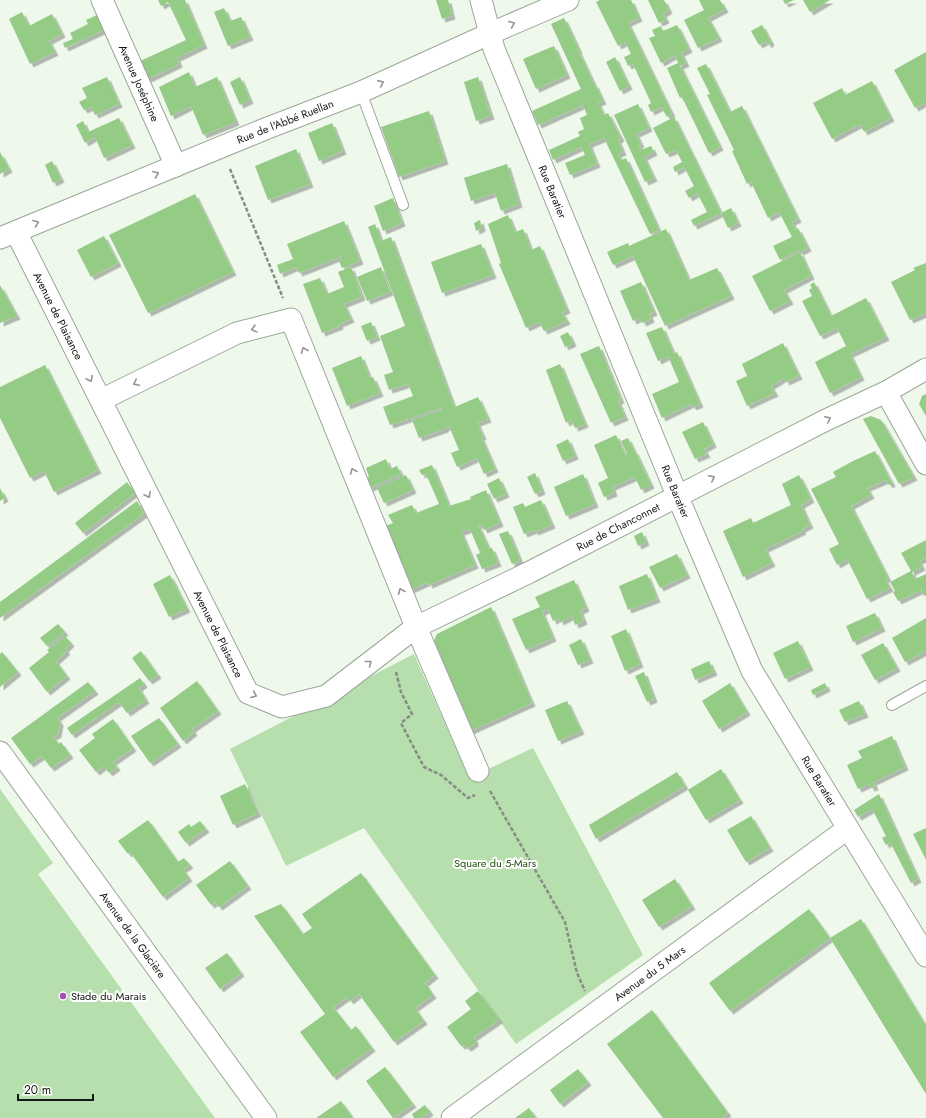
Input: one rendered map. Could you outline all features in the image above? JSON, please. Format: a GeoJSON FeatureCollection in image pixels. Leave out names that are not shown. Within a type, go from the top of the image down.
{"type":"FeatureCollection","features":[{"type":"Feature","properties":{"kind":"street","name":"Avenue Joséphine"},"geometry":{"type":"LineString","coordinates":[[102,0],[176,166]]}},
{"type":"Feature","properties":{"kind":"street","name":"Rue Baratier"},"geometry":{"type":"LineString","coordinates":[[481,0],[494,49],[677,495],[752,671],[847,829],[926,956]]}},
{"type":"Feature","properties":{"kind":"street","name":"Rue de l'Abbé Ruellan"},"geometry":{"type":"LineString","coordinates":[[8,235],[220,147],[361,92],[568,0]]}},
{"type":"Feature","properties":{"kind":"street","name":"Avenue de Plaisance"},"geometry":{"type":"LineString","coordinates":[[8,235],[101,400],[248,693],[282,707],[326,696],[416,627]]}},
{"type":"Feature","properties":{"kind":"street"},"geometry":{"type":"LineString","coordinates":[[101,400],[237,333],[292,319],[416,627],[478,771]]}},
{"type":"Feature","properties":{"kind":"street","name":"Rue de Chanconnet"},"geometry":{"type":"LineString","coordinates":[[416,627],[528,573],[677,495],[826,420],[886,392],[926,369]]}},
{"type":"Feature","properties":{"kind":"street"},"geometry":{"type":"LineString","coordinates":[[886,392],[926,464]]}},
{"type":"Feature","properties":{"kind":"street","name":"Avenue de la Glacière"},"geometry":{"type":"LineString","coordinates":[[0,752],[266,1118]]}},
{"type":"Feature","properties":{"kind":"street","name":"Avenue du 5 Mars"},"geometry":{"type":"LineString","coordinates":[[452,1118],[847,829]]}},
{"type":"Feature","properties":{"kind":"lane"},"geometry":{"type":"LineString","coordinates":[[361,92],[404,205]]}},
{"type":"Feature","properties":{"kind":"lane"},"geometry":{"type":"LineString","coordinates":[[892,705],[926,686]]}},
{"type":"Feature","properties":{"kind":"path"},"geometry":{"type":"LineString","coordinates":[[220,147],[238,185],[292,319]]}},
{"type":"Feature","properties":{"kind":"path"},"geometry":{"type":"LineString","coordinates":[[389,648],[401,692],[412,714],[401,723],[424,767],[441,774],[468,798],[482,792]]}},
{"type":"Feature","properties":{"kind":"path"},"geometry":{"type":"LineString","coordinates":[[488,789],[565,922],[577,973],[595,1013]]}},
{"type":"Feature","properties":{"kind":"green space","name":"Square du 5-Mars"},"geometry":{"type":"Polygon","coordinates":[[[414,654],[469,778],[533,748],[643,955],[516,1044],[364,828],[286,866],[230,749],[414,654]]]}},
{"type":"Feature","properties":{"kind":"green space","name":"Stade du Marais"},"geometry":{"type":"Polygon","coordinates":[[[0,789],[53,863],[38,874],[215,1118],[0,1118],[0,789]]]}},
{"type":"Feature","properties":{"kind":"building"},"geometry":{"type":"Polygon","coordinates":[[[158,0],[185,0],[204,45],[177,58],[179,64],[146,80],[138,62],[186,40],[168,2],[161,6],[158,0]]]}},
{"type":"Feature","properties":{"kind":"building"},"geometry":{"type":"Polygon","coordinates":[[[436,0],[448,0],[452,16],[442,19],[436,0]]]}},
{"type":"Feature","properties":{"kind":"building"},"geometry":{"type":"Polygon","coordinates":[[[600,0],[631,0],[639,18],[628,23],[672,114],[667,117],[661,107],[651,112],[648,105],[651,103],[633,64],[628,66],[624,57],[631,54],[625,42],[618,46],[596,2],[600,0]]]}},
{"type":"Feature","properties":{"kind":"building"},"geometry":{"type":"Polygon","coordinates":[[[648,0],[664,0],[669,10],[663,14],[666,20],[659,23],[648,0]]]}},
{"type":"Feature","properties":{"kind":"building"},"geometry":{"type":"Polygon","coordinates":[[[699,0],[720,0],[725,9],[708,18],[719,38],[698,48],[684,20],[704,10],[699,0]]]}},
{"type":"Feature","properties":{"kind":"building"},"geometry":{"type":"Polygon","coordinates":[[[783,0],[794,0],[785,4],[783,0]]]}},
{"type":"Feature","properties":{"kind":"building"},"geometry":{"type":"Polygon","coordinates":[[[803,0],[830,0],[810,12],[803,0]]]}},
{"type":"Feature","properties":{"kind":"building"},"geometry":{"type":"Polygon","coordinates":[[[224,8],[230,21],[241,17],[250,37],[228,46],[214,12],[224,8]]]}},
{"type":"Feature","properties":{"kind":"building"},"geometry":{"type":"Polygon","coordinates":[[[22,12],[29,26],[52,14],[62,34],[49,41],[55,52],[30,64],[9,19],[22,12]]]}},
{"type":"Feature","properties":{"kind":"building"},"geometry":{"type":"Polygon","coordinates":[[[99,14],[106,29],[65,48],[63,43],[73,39],[70,33],[88,24],[86,20],[99,14]]]}},
{"type":"Feature","properties":{"kind":"building"},"geometry":{"type":"Polygon","coordinates":[[[564,18],[603,101],[598,103],[604,115],[608,113],[621,138],[618,140],[623,152],[618,154],[622,160],[626,158],[659,230],[650,234],[604,138],[589,144],[597,164],[570,175],[565,163],[585,155],[581,147],[553,160],[549,150],[580,136],[578,132],[584,129],[580,118],[587,115],[583,105],[538,125],[532,111],[581,89],[551,24],[564,18]]]}},
{"type":"Feature","properties":{"kind":"building"},"geometry":{"type":"Polygon","coordinates":[[[677,25],[689,49],[681,53],[686,63],[680,66],[720,147],[709,153],[682,97],[680,98],[667,68],[678,63],[675,55],[661,63],[649,38],[655,36],[652,30],[661,26],[663,31],[677,25]]]}},
{"type":"Feature","properties":{"kind":"building"},"geometry":{"type":"Polygon","coordinates":[[[762,25],[771,42],[768,45],[766,41],[759,45],[751,31],[762,25]]]}},
{"type":"Feature","properties":{"kind":"building"},"geometry":{"type":"Polygon","coordinates":[[[554,46],[567,75],[536,89],[523,59],[554,46]]]}},
{"type":"Feature","properties":{"kind":"building"},"geometry":{"type":"Polygon","coordinates":[[[926,52],[926,107],[924,103],[915,108],[894,70],[926,52]]]}},
{"type":"Feature","properties":{"kind":"building"},"geometry":{"type":"Polygon","coordinates":[[[615,57],[629,86],[620,91],[606,62],[615,57]]]}},
{"type":"Feature","properties":{"kind":"building"},"geometry":{"type":"Polygon","coordinates":[[[706,64],[730,112],[742,106],[798,219],[792,222],[796,230],[798,228],[808,248],[800,252],[799,250],[780,260],[773,246],[792,237],[779,212],[768,218],[751,182],[747,184],[732,151],[734,150],[707,95],[710,94],[697,68],[706,64]]]}},
{"type":"Feature","properties":{"kind":"building"},"geometry":{"type":"Polygon","coordinates":[[[189,72],[195,87],[217,77],[236,122],[203,135],[191,106],[171,116],[159,87],[189,72]]]}},
{"type":"Feature","properties":{"kind":"building"},"geometry":{"type":"Polygon","coordinates":[[[107,77],[119,104],[95,115],[91,107],[84,110],[79,102],[87,98],[82,88],[107,77]]]}},
{"type":"Feature","properties":{"kind":"building"},"geometry":{"type":"Polygon","coordinates":[[[240,77],[250,100],[240,105],[230,82],[240,77]]]}},
{"type":"Feature","properties":{"kind":"building"},"geometry":{"type":"Polygon","coordinates":[[[478,77],[491,116],[476,121],[464,82],[478,77]]]}},
{"type":"Feature","properties":{"kind":"building"},"geometry":{"type":"Polygon","coordinates":[[[872,81],[891,118],[864,132],[860,124],[832,139],[813,103],[842,88],[845,95],[872,81]]]}},
{"type":"Feature","properties":{"kind":"building"},"geometry":{"type":"Polygon","coordinates":[[[638,104],[649,128],[636,134],[641,144],[639,145],[641,150],[651,146],[654,152],[644,157],[654,178],[645,182],[614,115],[638,104]]]}},
{"type":"Feature","properties":{"kind":"building"},"geometry":{"type":"Polygon","coordinates":[[[429,111],[445,161],[399,177],[381,127],[429,111]]]}},
{"type":"Feature","properties":{"kind":"building"},"geometry":{"type":"Polygon","coordinates":[[[674,117],[721,213],[694,226],[691,220],[707,212],[697,193],[689,198],[685,191],[694,186],[684,167],[675,172],[673,167],[682,162],[676,150],[666,154],[653,128],[674,117]]]}},
{"type":"Feature","properties":{"kind":"building"},"geometry":{"type":"Polygon","coordinates":[[[119,118],[132,145],[104,158],[95,137],[85,143],[76,125],[83,121],[88,132],[119,118]]]}},
{"type":"Feature","properties":{"kind":"building"},"geometry":{"type":"Polygon","coordinates":[[[332,123],[343,151],[319,161],[308,133],[332,123]]]}},
{"type":"Feature","properties":{"kind":"building"},"geometry":{"type":"Polygon","coordinates":[[[296,149],[310,184],[268,200],[255,166],[296,149]]]}},
{"type":"Feature","properties":{"kind":"building"},"geometry":{"type":"Polygon","coordinates":[[[0,152],[9,169],[0,174],[0,152]]]}},
{"type":"Feature","properties":{"kind":"building"},"geometry":{"type":"Polygon","coordinates":[[[52,161],[61,179],[53,183],[45,165],[52,161]]]}},
{"type":"Feature","properties":{"kind":"building"},"geometry":{"type":"Polygon","coordinates":[[[507,164],[519,204],[501,211],[495,193],[471,201],[464,178],[507,164]]]}},
{"type":"Feature","properties":{"kind":"building"},"geometry":{"type":"Polygon","coordinates":[[[195,194],[233,272],[148,313],[109,235],[195,194]]]}},
{"type":"Feature","properties":{"kind":"building"},"geometry":{"type":"Polygon","coordinates":[[[393,198],[402,223],[383,231],[374,206],[393,198]]]}},
{"type":"Feature","properties":{"kind":"building"},"geometry":{"type":"Polygon","coordinates":[[[731,208],[738,223],[728,228],[721,213],[731,208]]]}},
{"type":"Feature","properties":{"kind":"building"},"geometry":{"type":"Polygon","coordinates":[[[508,215],[515,232],[523,229],[531,250],[540,246],[567,310],[562,312],[567,321],[544,331],[539,322],[526,328],[499,264],[501,263],[488,224],[508,215]]]}},
{"type":"Feature","properties":{"kind":"building"},"geometry":{"type":"Polygon","coordinates":[[[480,220],[482,228],[476,231],[474,223],[480,220]]]}},
{"type":"Feature","properties":{"kind":"building"},"geometry":{"type":"Polygon","coordinates":[[[344,221],[360,261],[342,268],[339,261],[342,256],[299,273],[296,267],[280,274],[277,265],[293,259],[287,244],[344,221]]]}},
{"type":"Feature","properties":{"kind":"building"},"geometry":{"type":"Polygon","coordinates":[[[375,224],[381,241],[391,237],[453,404],[455,407],[478,397],[488,419],[477,423],[483,436],[481,437],[495,469],[484,474],[477,458],[457,467],[451,453],[459,450],[449,426],[445,429],[419,438],[412,420],[442,410],[441,408],[390,425],[383,407],[413,396],[408,384],[389,390],[384,375],[393,372],[380,336],[405,326],[368,227],[375,224]]]}},
{"type":"Feature","properties":{"kind":"building"},"geometry":{"type":"Polygon","coordinates":[[[666,229],[689,280],[717,268],[731,296],[665,326],[633,256],[613,265],[607,252],[628,243],[629,246],[666,229]]]}},
{"type":"Feature","properties":{"kind":"building"},"geometry":{"type":"Polygon","coordinates":[[[104,236],[118,263],[91,277],[77,250],[104,236]]]}},
{"type":"Feature","properties":{"kind":"building"},"geometry":{"type":"Polygon","coordinates":[[[481,244],[493,275],[442,293],[431,262],[481,244]]]}},
{"type":"Feature","properties":{"kind":"building"},"geometry":{"type":"Polygon","coordinates":[[[800,252],[811,276],[784,290],[790,301],[770,311],[752,276],[800,252]]]}},
{"type":"Feature","properties":{"kind":"building"},"geometry":{"type":"Polygon","coordinates":[[[926,263],[926,313],[910,320],[891,282],[915,270],[913,268],[926,263]]]}},
{"type":"Feature","properties":{"kind":"building"},"geometry":{"type":"Polygon","coordinates":[[[351,267],[362,297],[344,304],[351,319],[339,324],[340,326],[322,333],[303,284],[320,278],[327,294],[344,287],[338,272],[351,267]]]}},
{"type":"Feature","properties":{"kind":"building"},"geometry":{"type":"Polygon","coordinates":[[[381,267],[390,292],[367,301],[357,277],[381,267]]]}},
{"type":"Feature","properties":{"kind":"building"},"geometry":{"type":"Polygon","coordinates":[[[641,282],[654,312],[649,314],[651,319],[643,323],[640,318],[633,321],[620,291],[641,282]]]}},
{"type":"Feature","properties":{"kind":"building"},"geometry":{"type":"Polygon","coordinates":[[[814,282],[831,316],[866,298],[886,337],[850,354],[861,377],[830,393],[815,362],[846,346],[837,328],[820,336],[802,301],[812,296],[809,290],[812,288],[810,285],[814,282]]]}},
{"type":"Feature","properties":{"kind":"building"},"geometry":{"type":"Polygon","coordinates":[[[0,285],[17,316],[0,323],[0,285]]]}},
{"type":"Feature","properties":{"kind":"building"},"geometry":{"type":"Polygon","coordinates":[[[371,322],[377,337],[367,341],[361,326],[371,322]]]}},
{"type":"Feature","properties":{"kind":"building"},"geometry":{"type":"Polygon","coordinates":[[[662,327],[674,354],[677,352],[700,404],[693,407],[691,404],[662,418],[652,394],[679,382],[668,356],[658,361],[646,333],[662,327]]]}},
{"type":"Feature","properties":{"kind":"building"},"geometry":{"type":"Polygon","coordinates":[[[568,332],[573,343],[565,347],[560,336],[568,332]]]}},
{"type":"Feature","properties":{"kind":"building"},"geometry":{"type":"Polygon","coordinates":[[[783,343],[799,376],[786,382],[784,378],[771,386],[775,393],[747,406],[736,381],[747,376],[742,364],[783,343]]]}},
{"type":"Feature","properties":{"kind":"building"},"geometry":{"type":"Polygon","coordinates":[[[599,346],[621,400],[618,401],[625,417],[611,423],[580,354],[599,346]]]}},
{"type":"Feature","properties":{"kind":"building"},"geometry":{"type":"Polygon","coordinates":[[[361,356],[370,378],[373,377],[380,393],[347,406],[332,368],[361,356]]]}},
{"type":"Feature","properties":{"kind":"building"},"geometry":{"type":"Polygon","coordinates":[[[560,364],[585,424],[575,428],[571,420],[566,423],[546,370],[560,364]]]}},
{"type":"Feature","properties":{"kind":"building"},"geometry":{"type":"Polygon","coordinates":[[[45,365],[98,470],[54,492],[44,471],[30,478],[0,418],[0,387],[45,365]]]}},
{"type":"Feature","properties":{"kind":"building"},"geometry":{"type":"Polygon","coordinates":[[[926,394],[926,416],[919,404],[922,396],[926,394]]]}},
{"type":"Feature","properties":{"kind":"building"},"geometry":{"type":"Polygon","coordinates":[[[871,416],[881,420],[914,477],[899,484],[863,419],[871,416]]]}},
{"type":"Feature","properties":{"kind":"building"},"geometry":{"type":"Polygon","coordinates":[[[703,422],[713,444],[704,449],[707,454],[695,459],[682,432],[703,422]]]}},
{"type":"Feature","properties":{"kind":"building"},"geometry":{"type":"Polygon","coordinates":[[[616,435],[625,455],[627,454],[621,441],[628,438],[651,485],[641,490],[635,477],[612,487],[614,493],[604,497],[598,483],[608,478],[594,445],[616,435]]]}},
{"type":"Feature","properties":{"kind":"building"},"geometry":{"type":"Polygon","coordinates":[[[568,439],[575,456],[563,461],[556,445],[568,439]]]}},
{"type":"Feature","properties":{"kind":"building"},"geometry":{"type":"Polygon","coordinates":[[[875,451],[892,483],[889,485],[886,480],[867,488],[871,495],[851,506],[888,578],[885,579],[890,588],[867,599],[847,559],[837,565],[829,549],[839,544],[811,489],[836,477],[833,472],[875,451]]]}},
{"type":"Feature","properties":{"kind":"building"},"geometry":{"type":"Polygon","coordinates":[[[386,459],[390,469],[397,466],[401,474],[370,488],[366,478],[369,477],[366,468],[386,459]]]}},
{"type":"Feature","properties":{"kind":"building"},"geometry":{"type":"Polygon","coordinates":[[[432,465],[449,506],[471,499],[470,497],[486,490],[500,523],[484,530],[481,524],[478,525],[489,549],[492,548],[498,563],[482,569],[476,555],[480,553],[470,529],[461,532],[475,565],[429,585],[428,582],[410,590],[383,527],[393,523],[388,515],[412,505],[416,513],[439,504],[426,474],[422,475],[419,470],[432,465]]]}},
{"type":"Feature","properties":{"kind":"building"},"geometry":{"type":"Polygon","coordinates":[[[535,473],[542,491],[535,494],[527,477],[535,473]]]}},
{"type":"Feature","properties":{"kind":"building"},"geometry":{"type":"Polygon","coordinates":[[[583,474],[595,504],[566,516],[554,487],[583,474]]]}},
{"type":"Feature","properties":{"kind":"building"},"geometry":{"type":"Polygon","coordinates":[[[406,475],[413,490],[384,503],[377,488],[406,475]]]}},
{"type":"Feature","properties":{"kind":"building"},"geometry":{"type":"Polygon","coordinates":[[[799,475],[811,499],[801,505],[810,525],[802,529],[803,531],[765,549],[772,563],[743,577],[723,531],[751,518],[753,523],[791,505],[782,484],[799,475]]]}},
{"type":"Feature","properties":{"kind":"building"},"geometry":{"type":"Polygon","coordinates":[[[499,478],[506,494],[494,499],[487,484],[499,478]]]}},
{"type":"Feature","properties":{"kind":"building"},"geometry":{"type":"Polygon","coordinates":[[[127,482],[135,493],[83,533],[75,523],[127,482]]]}},
{"type":"Feature","properties":{"kind":"building"},"geometry":{"type":"Polygon","coordinates":[[[0,488],[5,498],[0,501],[0,488]]]}},
{"type":"Feature","properties":{"kind":"building"},"geometry":{"type":"Polygon","coordinates":[[[541,500],[552,525],[535,532],[534,530],[524,534],[513,507],[523,503],[525,507],[541,500]]]}},
{"type":"Feature","properties":{"kind":"building"},"geometry":{"type":"Polygon","coordinates":[[[137,501],[144,514],[0,618],[0,602],[137,501]]]}},
{"type":"Feature","properties":{"kind":"building"},"geometry":{"type":"Polygon","coordinates":[[[508,531],[520,560],[512,564],[499,534],[508,531]]]}},
{"type":"Feature","properties":{"kind":"building"},"geometry":{"type":"Polygon","coordinates":[[[642,532],[646,542],[638,546],[634,536],[642,532]]]}},
{"type":"Feature","properties":{"kind":"building"},"geometry":{"type":"Polygon","coordinates":[[[926,540],[926,558],[919,561],[922,567],[912,572],[915,579],[926,574],[926,595],[924,596],[921,590],[898,601],[890,582],[911,571],[901,553],[926,540]]]}},
{"type":"Feature","properties":{"kind":"building"},"geometry":{"type":"Polygon","coordinates":[[[677,554],[687,575],[660,588],[649,567],[677,554]]]}},
{"type":"Feature","properties":{"kind":"building"},"geometry":{"type":"Polygon","coordinates":[[[647,574],[657,599],[628,610],[619,586],[647,574]]]}},
{"type":"Feature","properties":{"kind":"building"},"geometry":{"type":"Polygon","coordinates":[[[170,575],[187,609],[169,617],[153,584],[170,575]]]}},
{"type":"Feature","properties":{"kind":"building"},"geometry":{"type":"Polygon","coordinates":[[[574,580],[586,608],[580,611],[584,621],[575,625],[572,616],[560,622],[559,618],[553,621],[548,609],[542,612],[553,638],[526,650],[512,619],[540,607],[535,597],[574,580]]]}},
{"type":"Feature","properties":{"kind":"building"},"geometry":{"type":"Polygon","coordinates":[[[491,607],[532,703],[470,731],[433,643],[437,634],[491,607]]]}},
{"type":"Feature","properties":{"kind":"building"},"geometry":{"type":"Polygon","coordinates":[[[875,613],[882,628],[853,642],[846,626],[875,613]]]}},
{"type":"Feature","properties":{"kind":"building"},"geometry":{"type":"Polygon","coordinates":[[[926,618],[926,651],[905,662],[892,638],[926,618]]]}},
{"type":"Feature","properties":{"kind":"building"},"geometry":{"type":"Polygon","coordinates":[[[58,624],[65,632],[47,646],[40,638],[58,624]]]}},
{"type":"Feature","properties":{"kind":"building"},"geometry":{"type":"Polygon","coordinates":[[[626,629],[640,664],[625,671],[611,636],[626,629]]]}},
{"type":"Feature","properties":{"kind":"building"},"geometry":{"type":"Polygon","coordinates":[[[65,636],[71,643],[65,649],[67,651],[56,661],[67,676],[47,692],[29,668],[49,652],[47,650],[65,636]]]}},
{"type":"Feature","properties":{"kind":"building"},"geometry":{"type":"Polygon","coordinates":[[[581,639],[590,660],[578,665],[569,645],[581,639]]]}},
{"type":"Feature","properties":{"kind":"building"},"geometry":{"type":"Polygon","coordinates":[[[798,641],[810,667],[785,679],[773,653],[798,641]]]}},
{"type":"Feature","properties":{"kind":"building"},"geometry":{"type":"Polygon","coordinates":[[[883,643],[897,668],[875,680],[861,655],[883,643]]]}},
{"type":"Feature","properties":{"kind":"building"},"geometry":{"type":"Polygon","coordinates":[[[141,651],[158,675],[149,681],[132,658],[141,651]]]}},
{"type":"Feature","properties":{"kind":"building"},"geometry":{"type":"Polygon","coordinates":[[[2,652],[18,672],[0,687],[0,654],[2,652]]]}},
{"type":"Feature","properties":{"kind":"building"},"geometry":{"type":"Polygon","coordinates":[[[709,661],[714,672],[695,680],[691,669],[709,661]]]}},
{"type":"Feature","properties":{"kind":"building"},"geometry":{"type":"Polygon","coordinates":[[[644,672],[654,699],[647,702],[635,676],[644,672]]]}},
{"type":"Feature","properties":{"kind":"building"},"geometry":{"type":"Polygon","coordinates":[[[140,678],[144,684],[139,688],[146,700],[127,713],[119,702],[72,735],[67,728],[140,678]]]}},
{"type":"Feature","properties":{"kind":"building"},"geometry":{"type":"Polygon","coordinates":[[[197,681],[218,711],[192,729],[194,732],[183,741],[160,708],[197,681]]]}},
{"type":"Feature","properties":{"kind":"building"},"geometry":{"type":"Polygon","coordinates":[[[88,682],[95,691],[57,718],[60,722],[58,734],[53,737],[59,744],[61,742],[70,755],[51,768],[42,756],[30,764],[11,738],[88,682]]]}},
{"type":"Feature","properties":{"kind":"building"},"geometry":{"type":"Polygon","coordinates":[[[730,683],[747,712],[719,729],[702,701],[730,683]]]}},
{"type":"Feature","properties":{"kind":"building"},"geometry":{"type":"Polygon","coordinates":[[[825,683],[827,688],[813,695],[811,690],[825,683]]]}},
{"type":"Feature","properties":{"kind":"building"},"geometry":{"type":"Polygon","coordinates":[[[567,701],[581,731],[558,741],[545,710],[567,701]]]}},
{"type":"Feature","properties":{"kind":"building"},"geometry":{"type":"Polygon","coordinates":[[[859,701],[865,714],[845,722],[839,710],[859,701]]]}},
{"type":"Feature","properties":{"kind":"building"},"geometry":{"type":"Polygon","coordinates":[[[159,718],[178,744],[150,763],[131,736],[159,718]]]}},
{"type":"Feature","properties":{"kind":"building"},"geometry":{"type":"Polygon","coordinates":[[[113,719],[133,748],[113,762],[117,767],[109,773],[104,766],[96,772],[79,750],[95,738],[92,734],[113,719]]]}},
{"type":"Feature","properties":{"kind":"building"},"geometry":{"type":"Polygon","coordinates":[[[892,736],[905,767],[873,782],[875,787],[871,788],[869,784],[858,789],[847,765],[862,758],[858,751],[892,736]]]}},
{"type":"Feature","properties":{"kind":"building"},"geometry":{"type":"Polygon","coordinates":[[[721,769],[740,800],[706,820],[688,790],[721,769]]]}},
{"type":"Feature","properties":{"kind":"building"},"geometry":{"type":"Polygon","coordinates":[[[677,772],[685,786],[596,839],[589,825],[677,772]]]}},
{"type":"Feature","properties":{"kind":"building"},"geometry":{"type":"Polygon","coordinates":[[[245,784],[258,813],[233,825],[220,796],[245,784]]]}},
{"type":"Feature","properties":{"kind":"building"},"geometry":{"type":"Polygon","coordinates":[[[879,794],[918,879],[911,883],[890,842],[886,845],[882,838],[886,836],[872,809],[858,817],[854,810],[879,794]]]}},
{"type":"Feature","properties":{"kind":"building"},"geometry":{"type":"Polygon","coordinates":[[[751,816],[770,848],[746,862],[727,830],[751,816]]]}},
{"type":"Feature","properties":{"kind":"building"},"geometry":{"type":"Polygon","coordinates":[[[148,820],[178,862],[184,858],[190,865],[183,869],[189,878],[163,897],[130,852],[128,854],[118,841],[148,820]]]}},
{"type":"Feature","properties":{"kind":"building"},"geometry":{"type":"Polygon","coordinates":[[[200,821],[206,829],[186,843],[178,832],[189,824],[191,827],[200,821]]]}},
{"type":"Feature","properties":{"kind":"building"},"geometry":{"type":"Polygon","coordinates":[[[926,828],[926,860],[913,834],[926,828]]]}},
{"type":"Feature","properties":{"kind":"building"},"geometry":{"type":"Polygon","coordinates":[[[230,861],[248,886],[219,907],[215,902],[211,905],[196,885],[230,861]]]}},
{"type":"Feature","properties":{"kind":"building"},"geometry":{"type":"Polygon","coordinates":[[[361,873],[435,975],[425,983],[433,995],[415,1008],[424,1021],[394,1042],[359,994],[350,1001],[347,997],[333,1007],[351,1030],[356,1026],[372,1048],[333,1077],[300,1032],[325,1014],[254,916],[281,904],[303,934],[312,928],[302,914],[361,873]]]}},
{"type":"Feature","properties":{"kind":"building"},"geometry":{"type":"Polygon","coordinates":[[[675,879],[692,906],[659,927],[642,900],[675,879]]]}},
{"type":"Feature","properties":{"kind":"building"},"geometry":{"type":"Polygon","coordinates":[[[809,909],[830,938],[730,1011],[709,983],[809,909]]]}},
{"type":"Feature","properties":{"kind":"building"},"geometry":{"type":"Polygon","coordinates":[[[861,919],[926,1026],[926,1094],[830,938],[861,919]]]}},
{"type":"Feature","properties":{"kind":"building"},"geometry":{"type":"Polygon","coordinates":[[[227,953],[241,973],[220,989],[205,968],[227,953]]]}},
{"type":"Feature","properties":{"kind":"building"},"geometry":{"type":"Polygon","coordinates":[[[478,991],[499,1020],[473,1038],[475,1043],[468,1048],[464,1045],[461,1046],[447,1027],[471,1009],[465,1001],[478,991]]]}},
{"type":"Feature","properties":{"kind":"building"},"geometry":{"type":"Polygon","coordinates":[[[652,1010],[728,1113],[722,1118],[663,1118],[607,1044],[652,1010]]]}},
{"type":"Feature","properties":{"kind":"building"},"geometry":{"type":"Polygon","coordinates":[[[385,1067],[413,1104],[393,1118],[366,1081],[385,1067]]]}},
{"type":"Feature","properties":{"kind":"building"},"geometry":{"type":"Polygon","coordinates":[[[578,1069],[588,1082],[560,1104],[550,1090],[578,1069]]]}},
{"type":"Feature","properties":{"kind":"building"},"geometry":{"type":"Polygon","coordinates":[[[341,1101],[353,1118],[316,1118],[341,1101]]]}},
{"type":"Feature","properties":{"kind":"building"},"geometry":{"type":"Polygon","coordinates":[[[425,1105],[430,1112],[421,1118],[414,1118],[412,1114],[425,1105]]]}},
{"type":"Feature","properties":{"kind":"building"},"geometry":{"type":"Polygon","coordinates":[[[529,1108],[536,1118],[515,1118],[529,1108]]]}},
{"type":"Feature","properties":{"kind":"place","name":"Stade du Marais"},"geometry":{"type":"Point","coordinates":[63,996]}}]}
